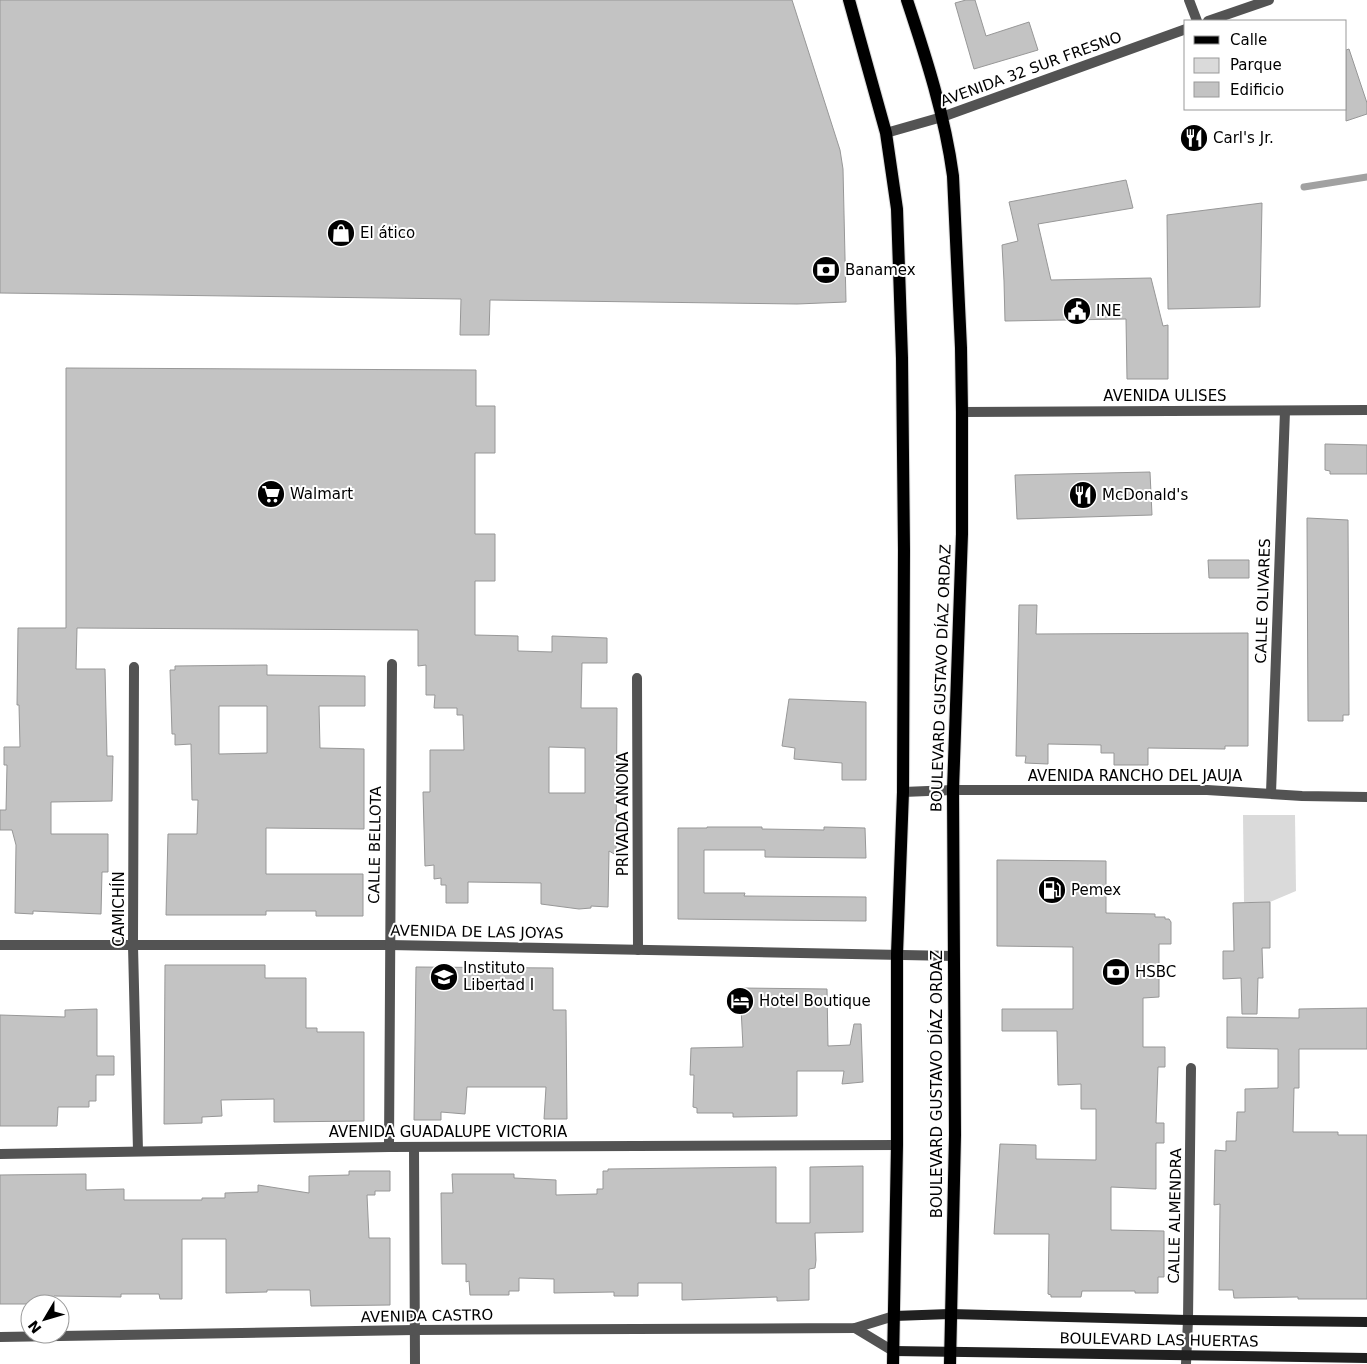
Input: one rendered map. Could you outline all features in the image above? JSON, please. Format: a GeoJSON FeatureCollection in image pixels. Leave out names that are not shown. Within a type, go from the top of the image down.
{"type":"FeatureCollection","features":[{"type":"Feature","properties":{"kind":"main road"},"geometry":{"type":"LineString","coordinates":[[849,0],[886,133],[896,209],[902,358],[904,550],[903,792],[897,954],[897,1145],[893,1358]]}},
{"type":"Feature","properties":{"kind":"main road","name":"BOULEVARD GUSTAVO DÍAZ ORDAZ"},"geometry":{"type":"LineString","coordinates":[[907,0],[942,117],[953,176],[961,348],[962,534],[953,790],[955,1135],[950,1358]]}},
{"type":"Feature","properties":{"kind":"main road","name":"BOULEVARD LAS HUERTAS"},"geometry":{"type":"LineString","coordinates":[[894,1316],[950,1314],[1367,1322]]}},
{"type":"Feature","properties":{"kind":"main road","name":"BOULEVARD LAS HUERTAS"},"geometry":{"type":"LineString","coordinates":[[893,1358],[1186,1360],[1367,1358]]}},
{"type":"Feature","properties":{"kind":"street"},"geometry":{"type":"LineString","coordinates":[[1190,0],[1197,20]]}},
{"type":"Feature","properties":{"kind":"street"},"geometry":{"type":"LineString","coordinates":[[1211,20],[1270,0]]}},
{"type":"Feature","properties":{"kind":"street","name":"AVENIDA 32 SUR FRESNO"},"geometry":{"type":"LineString","coordinates":[[886,133],[942,117],[1184,30]]}},
{"type":"Feature","properties":{"kind":"street","name":"AVENIDA ULISES"},"geometry":{"type":"LineString","coordinates":[[962,412],[1367,410]]}},
{"type":"Feature","properties":{"kind":"street","name":"CALLE OLIVARES"},"geometry":{"type":"LineString","coordinates":[[1272,793],[1285,411]]}},
{"type":"Feature","properties":{"kind":"street","name":"CALLE BELLOTA"},"geometry":{"type":"LineString","coordinates":[[389,1147],[392,664]]}},
{"type":"Feature","properties":{"kind":"street","name":"CAMICHÍN"},"geometry":{"type":"LineString","coordinates":[[134,667],[133,946],[138,1151]]}},
{"type":"Feature","properties":{"kind":"street","name":"PRIVADA ANONA"},"geometry":{"type":"LineString","coordinates":[[637,678],[638,950]]}},
{"type":"Feature","properties":{"kind":"street","name":"AVENIDA RANCHO DEL JAUJA"},"geometry":{"type":"LineString","coordinates":[[903,792],[953,790],[1207,790],[1302,796],[1367,797]]}},
{"type":"Feature","properties":{"kind":"street","name":"AVENIDA DE LAS JOYAS"},"geometry":{"type":"LineString","coordinates":[[0,945],[389,945],[954,956]]}},
{"type":"Feature","properties":{"kind":"street","name":"CALLE ALMENDRA"},"geometry":{"type":"LineString","coordinates":[[1186,1360],[1191,1068]]}},
{"type":"Feature","properties":{"kind":"street","name":"AVENIDA GUADALUPE VICTORIA"},"geometry":{"type":"LineString","coordinates":[[0,1154],[389,1147],[897,1145]]}},
{"type":"Feature","properties":{"kind":"street"},"geometry":{"type":"LineString","coordinates":[[414,1147],[415,1364]]}},
{"type":"Feature","properties":{"kind":"street","name":"AVENIDA CASTRO"},"geometry":{"type":"LineString","coordinates":[[0,1337],[414,1330],[855,1328],[894,1316]]}},
{"type":"Feature","properties":{"kind":"street"},"geometry":{"type":"LineString","coordinates":[[855,1328],[893,1358]]}},
{"type":"Feature","properties":{"kind":"green space"},"geometry":{"type":"Polygon","coordinates":[[[1243,815],[1295,815],[1296,891],[1270,902],[1244,902],[1243,815]]]}},
{"type":"Feature","properties":{"kind":"building"},"geometry":{"type":"Polygon","coordinates":[[[0,0],[792,0],[840,150],[843,169],[846,302],[797,304],[490,300],[489,335],[460,335],[461,299],[0,293],[0,0]]]}},
{"type":"Feature","properties":{"kind":"building"},"geometry":{"type":"Polygon","coordinates":[[[975,0],[986,36],[1029,22],[1038,50],[974,69],[955,3],[975,0]]]}},
{"type":"Feature","properties":{"kind":"building"},"geometry":{"type":"Polygon","coordinates":[[[1349,49],[1367,103],[1367,114],[1346,121],[1347,110],[1347,50],[1349,49]]]}},
{"type":"Feature","properties":{"kind":"building"},"geometry":{"type":"Polygon","coordinates":[[[1126,180],[1133,208],[1038,224],[1051,280],[1151,278],[1163,326],[1168,325],[1168,379],[1127,379],[1126,319],[1005,321],[1002,245],[1018,241],[1009,202],[1126,180]]]}},
{"type":"Feature","properties":{"kind":"building"},"geometry":{"type":"Polygon","coordinates":[[[1262,203],[1260,307],[1168,309],[1167,215],[1262,203]]]}},
{"type":"Feature","properties":{"kind":"building","name":"Walmart"},"geometry":{"type":"Polygon","coordinates":[[[66,368],[476,370],[476,406],[495,406],[495,453],[475,453],[475,534],[495,534],[495,581],[475,581],[475,635],[518,636],[518,651],[552,652],[552,636],[607,638],[607,663],[582,663],[581,708],[617,708],[616,855],[609,851],[608,907],[591,906],[591,908],[579,909],[541,904],[541,883],[468,882],[468,903],[446,903],[446,885],[441,885],[441,878],[434,879],[434,865],[425,866],[423,792],[430,792],[430,750],[464,750],[463,715],[457,715],[457,708],[434,708],[435,695],[426,695],[426,665],[418,666],[418,630],[77,628],[76,669],[105,669],[107,756],[113,756],[112,801],[51,802],[51,834],[108,834],[108,872],[102,872],[101,914],[33,911],[33,914],[15,913],[16,845],[12,830],[0,830],[0,810],[6,810],[7,765],[4,765],[4,747],[20,747],[19,705],[17,705],[18,628],[66,628],[66,368]],[[549,747],[549,793],[585,793],[585,748],[549,747]]]}},
{"type":"Feature","properties":{"kind":"building"},"geometry":{"type":"Polygon","coordinates":[[[1325,444],[1367,445],[1367,474],[1330,474],[1330,471],[1325,470],[1325,444]]]}},
{"type":"Feature","properties":{"kind":"building","name":"McDonald's"},"geometry":{"type":"Polygon","coordinates":[[[1150,472],[1152,515],[1017,519],[1015,475],[1150,472]]]}},
{"type":"Feature","properties":{"kind":"building"},"geometry":{"type":"Polygon","coordinates":[[[1307,518],[1348,520],[1349,715],[1343,715],[1343,721],[1308,721],[1307,518]]]}},
{"type":"Feature","properties":{"kind":"building"},"geometry":{"type":"Polygon","coordinates":[[[1208,560],[1249,560],[1249,578],[1209,578],[1208,560]]]}},
{"type":"Feature","properties":{"kind":"building"},"geometry":{"type":"Polygon","coordinates":[[[1019,605],[1037,605],[1036,634],[1248,633],[1248,746],[1225,746],[1225,749],[1148,748],[1148,765],[1114,765],[1114,753],[1101,753],[1101,745],[1048,744],[1048,764],[1025,763],[1026,756],[1016,756],[1019,605]]]}},
{"type":"Feature","properties":{"kind":"building"},"geometry":{"type":"Polygon","coordinates":[[[267,665],[267,675],[365,676],[365,706],[319,706],[320,748],[364,749],[364,829],[266,828],[266,874],[363,874],[363,916],[316,916],[316,911],[266,911],[266,915],[166,915],[168,834],[197,834],[198,800],[192,800],[191,744],[175,745],[175,734],[172,734],[170,670],[175,670],[175,666],[267,665]],[[219,706],[219,754],[267,753],[267,706],[219,706]]]}},
{"type":"Feature","properties":{"kind":"building"},"geometry":{"type":"Polygon","coordinates":[[[789,699],[866,702],[866,780],[842,780],[842,763],[794,759],[795,748],[782,746],[789,699]]]}},
{"type":"Feature","properties":{"kind":"building"},"geometry":{"type":"Polygon","coordinates":[[[824,827],[865,828],[866,858],[765,857],[765,850],[704,850],[704,893],[745,893],[744,896],[866,897],[866,921],[678,919],[678,828],[824,830],[824,827]]]}},
{"type":"Feature","properties":{"kind":"building"},"geometry":{"type":"Polygon","coordinates":[[[997,860],[1106,861],[1106,913],[1155,914],[1155,917],[1165,917],[1165,919],[1169,919],[1171,922],[1171,944],[1159,944],[1159,997],[1143,998],[1143,1047],[1165,1047],[1165,1067],[1158,1067],[1156,1123],[1164,1123],[1164,1143],[1156,1143],[1156,1189],[1111,1187],[1111,1230],[1164,1231],[1164,1277],[1158,1277],[1158,1293],[1082,1291],[1081,1297],[1051,1297],[1048,1294],[1049,1234],[994,1234],[1000,1144],[1036,1145],[1036,1159],[1096,1160],[1096,1109],[1081,1109],[1081,1084],[1058,1085],[1057,1031],[1002,1031],[1002,1009],[1073,1009],[1073,947],[997,946],[997,860]]]}},
{"type":"Feature","properties":{"kind":"building"},"geometry":{"type":"Polygon","coordinates":[[[1270,902],[1270,948],[1262,948],[1263,978],[1258,978],[1257,1014],[1242,1014],[1241,978],[1223,979],[1223,951],[1234,951],[1233,903],[1270,902]]]}},
{"type":"Feature","properties":{"kind":"building"},"geometry":{"type":"Polygon","coordinates":[[[165,965],[265,965],[265,978],[306,978],[306,1028],[317,1028],[317,1032],[364,1032],[364,1121],[274,1122],[274,1099],[221,1100],[222,1116],[202,1117],[202,1123],[164,1124],[165,965]]]}},
{"type":"Feature","properties":{"kind":"building"},"geometry":{"type":"Polygon","coordinates":[[[416,967],[553,968],[553,1010],[566,1010],[567,1119],[544,1119],[546,1087],[467,1087],[465,1114],[441,1112],[441,1120],[414,1120],[416,967]]]}},
{"type":"Feature","properties":{"kind":"building"},"geometry":{"type":"Polygon","coordinates":[[[740,988],[827,989],[828,1046],[850,1045],[854,1024],[861,1024],[863,1082],[842,1084],[844,1071],[797,1071],[797,1116],[733,1117],[733,1113],[697,1113],[697,1108],[693,1107],[694,1075],[690,1075],[691,1048],[743,1047],[740,988]]]}},
{"type":"Feature","properties":{"kind":"building"},"geometry":{"type":"Polygon","coordinates":[[[1367,1008],[1367,1049],[1299,1049],[1299,1088],[1294,1088],[1293,1132],[1338,1132],[1338,1135],[1367,1135],[1367,1299],[1234,1298],[1233,1290],[1219,1290],[1220,1204],[1214,1205],[1215,1150],[1226,1151],[1226,1141],[1236,1141],[1237,1112],[1245,1112],[1245,1089],[1278,1088],[1278,1049],[1227,1048],[1227,1017],[1299,1018],[1299,1009],[1367,1008]]]}},
{"type":"Feature","properties":{"kind":"building"},"geometry":{"type":"Polygon","coordinates":[[[97,1009],[97,1056],[114,1056],[114,1075],[96,1075],[96,1101],[89,1101],[89,1107],[58,1107],[57,1126],[0,1126],[0,1015],[65,1017],[65,1010],[97,1009]]]}},
{"type":"Feature","properties":{"kind":"building"},"geometry":{"type":"Polygon","coordinates":[[[863,1166],[863,1232],[815,1233],[816,1260],[815,1268],[809,1269],[809,1300],[777,1301],[777,1297],[682,1300],[682,1283],[638,1283],[638,1296],[614,1296],[614,1292],[554,1293],[554,1279],[519,1278],[519,1291],[509,1291],[509,1295],[470,1295],[469,1281],[466,1282],[466,1264],[442,1264],[441,1193],[453,1193],[452,1174],[514,1174],[514,1178],[556,1180],[556,1195],[597,1194],[597,1189],[603,1189],[603,1171],[608,1171],[608,1169],[776,1167],[776,1223],[810,1223],[810,1167],[863,1166]]]}},
{"type":"Feature","properties":{"kind":"building"},"geometry":{"type":"Polygon","coordinates":[[[349,1171],[390,1171],[390,1191],[375,1191],[375,1195],[367,1195],[369,1238],[390,1238],[390,1305],[311,1306],[310,1290],[267,1290],[267,1292],[226,1293],[226,1239],[182,1239],[182,1299],[160,1299],[159,1294],[121,1294],[121,1297],[20,1294],[20,1304],[0,1304],[0,1175],[86,1174],[86,1190],[124,1189],[124,1200],[202,1200],[202,1198],[225,1198],[225,1193],[258,1192],[258,1185],[309,1193],[309,1176],[349,1175],[349,1171]]]}},
{"type":"Feature","properties":{"kind":"waterway"},"geometry":{"type":"LineString","coordinates":[[1304,187],[1367,177]]}},
{"type":"Feature","properties":{"kind":"place","name":"Carl's Jr."},"geometry":{"type":"Point","coordinates":[1194,138]}},
{"type":"Feature","properties":{"kind":"place","name":"El ático"},"geometry":{"type":"Point","coordinates":[341,233]}},
{"type":"Feature","properties":{"kind":"place","name":"Banamex"},"geometry":{"type":"Point","coordinates":[826,270]}},
{"type":"Feature","properties":{"kind":"place","name":"INE"},"geometry":{"type":"Point","coordinates":[1077,311]}},
{"type":"Feature","properties":{"kind":"place","name":"Walmart"},"geometry":{"type":"Point","coordinates":[271,494]}},
{"type":"Feature","properties":{"kind":"place","name":"McDonald's"},"geometry":{"type":"Point","coordinates":[1083,495]}},
{"type":"Feature","properties":{"kind":"place","name":"Pemex"},"geometry":{"type":"Point","coordinates":[1052,890]}},
{"type":"Feature","properties":{"kind":"place","name":"HSBC"},"geometry":{"type":"Point","coordinates":[1116,972]}},
{"type":"Feature","properties":{"kind":"place","name":"Instituto Libertad I"},"geometry":{"type":"Point","coordinates":[444,977]}},
{"type":"Feature","properties":{"kind":"place","name":"Hotel Boutique"},"geometry":{"type":"Point","coordinates":[740,1001]}}]}
